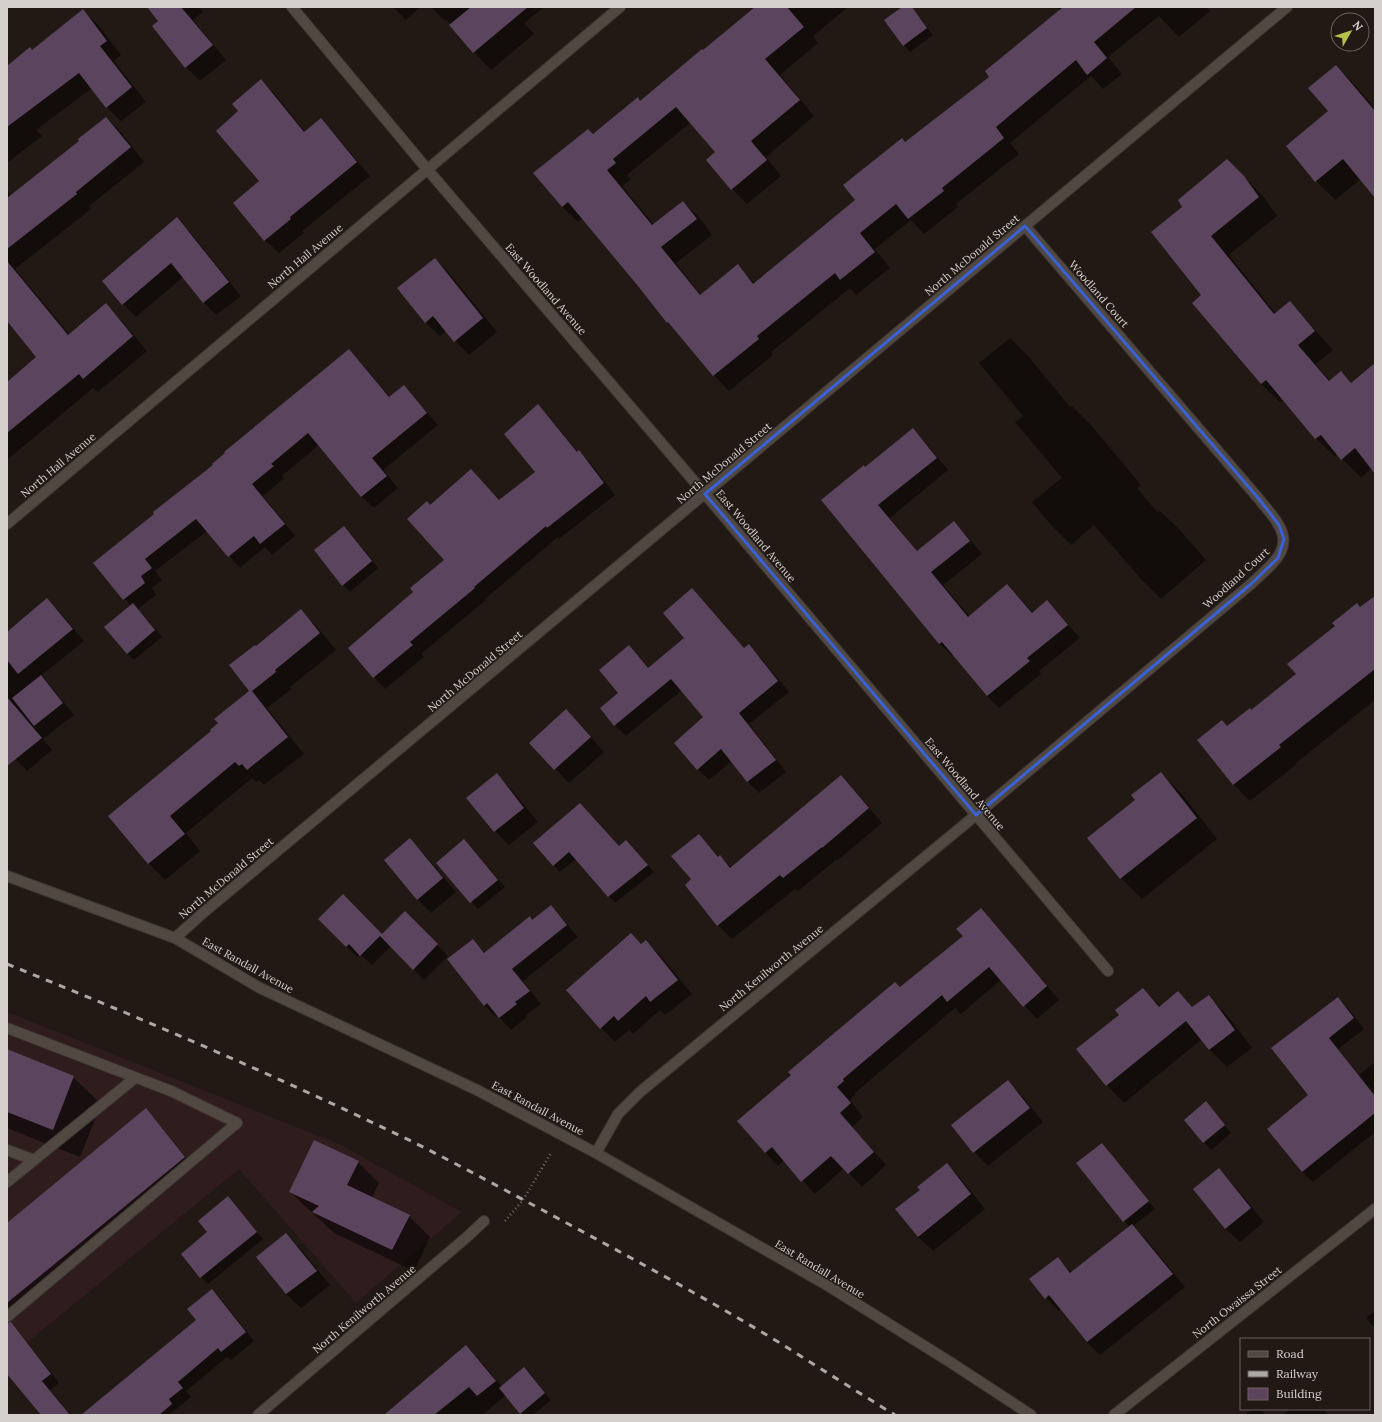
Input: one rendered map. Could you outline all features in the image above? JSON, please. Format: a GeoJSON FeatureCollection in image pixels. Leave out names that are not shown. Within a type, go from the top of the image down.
{"type":"FeatureCollection","features":[{"type":"Feature","properties":{"kind":"street","name":"East Woodland Avenue"},"geometry":{"type":"LineString","coordinates":[[292,7],[427,169],[705,494],[1108,971]]}},
{"type":"Feature","properties":{"kind":"street","name":"North Hall Avenue"},"geometry":{"type":"LineString","coordinates":[[7,524],[620,7]]}},
{"type":"Feature","properties":{"kind":"street","name":"North McDonald Street"},"geometry":{"type":"LineString","coordinates":[[175,938],[1287,7]]}},
{"type":"Feature","properties":{"kind":"street","name":"Woodland Court"},"geometry":{"type":"LineString","coordinates":[[976,815],[1251,584],[1278,558],[1283,549],[1284,539],[1279,525],[1259,499],[1025,226]]}},
{"type":"Feature","properties":{"kind":"street","name":"North Kenilworth Avenue"},"geometry":{"type":"LineString","coordinates":[[596,1153],[618,1114],[640,1092],[976,815]]}},
{"type":"Feature","properties":{"kind":"street","name":"East Randall Avenue"},"geometry":{"type":"LineString","coordinates":[[7,876],[175,938],[260,988],[477,1090],[562,1134],[825,1284],[950,1362],[1031,1415]]}},
{"type":"Feature","properties":{"kind":"street"},"geometry":{"type":"LineString","coordinates":[[7,1028],[171,1091],[237,1123],[7,1317]]}},
{"type":"Feature","properties":{"kind":"street"},"geometry":{"type":"LineString","coordinates":[[7,1182],[135,1078]]}},
{"type":"Feature","properties":{"kind":"street"},"geometry":{"type":"LineString","coordinates":[[7,1150],[34,1160]]}},
{"type":"Feature","properties":{"kind":"street","name":"North Owaissa Street"},"geometry":{"type":"LineString","coordinates":[[1114,1415],[1375,1209]]}},
{"type":"Feature","properties":{"kind":"street","name":"North Kenilworth Avenue"},"geometry":{"type":"LineString","coordinates":[[258,1415],[467,1237],[484,1220]]}},
{"type":"Feature","properties":{"kind":"path"},"geometry":{"type":"LineString","coordinates":[[503,1223],[523,1200],[562,1134]]}},
{"type":"Feature","properties":{"kind":"highlighted area"},"geometry":{"type":"Polygon","coordinates":[[[1025,226],[1259,499],[1279,525],[1284,539],[1278,558],[1251,584],[976,815],[705,494],[1025,226]]]}},
{"type":"Feature","properties":{"kind":"shaded area"},"geometry":{"type":"Polygon","coordinates":[[[7,1012],[339,1144],[462,1212],[356,1303],[239,1169],[7,1359],[7,1012]]]}},
{"type":"Feature","properties":{"kind":"building"},"geometry":{"type":"Polygon","coordinates":[[[147,7],[181,7],[213,45],[185,68],[152,26],[158,21],[147,7]]]}},
{"type":"Feature","properties":{"kind":"building"},"geometry":{"type":"Polygon","coordinates":[[[471,7],[528,7],[473,53],[449,25],[471,7]]]}},
{"type":"Feature","properties":{"kind":"building"},"geometry":{"type":"Polygon","coordinates":[[[755,7],[787,7],[804,27],[765,59],[800,100],[751,141],[767,160],[731,190],[706,160],[715,152],[676,107],[613,159],[616,163],[607,170],[652,225],[683,201],[697,219],[661,247],[700,295],[738,264],[753,284],[855,200],[843,185],[902,138],[905,142],[989,77],[985,71],[1063,7],[1136,7],[1094,42],[1107,58],[1087,75],[1076,60],[996,127],[1004,138],[942,188],[944,191],[908,219],[896,204],[860,233],[875,252],[840,280],[835,273],[757,336],[759,339],[713,376],[668,322],[667,323],[568,202],[562,207],[533,173],[588,129],[593,134],[638,97],[640,101],[755,7]]]}},
{"type":"Feature","properties":{"kind":"building"},"geometry":{"type":"Polygon","coordinates":[[[902,7],[912,7],[927,28],[903,46],[884,20],[902,7]]]}},
{"type":"Feature","properties":{"kind":"building"},"geometry":{"type":"Polygon","coordinates":[[[83,9],[107,41],[100,46],[132,87],[106,108],[79,73],[7,127],[7,66],[30,47],[32,50],[83,9]]]}},
{"type":"Feature","properties":{"kind":"building"},"geometry":{"type":"Polygon","coordinates":[[[1336,65],[1375,111],[1375,198],[1343,159],[1315,182],[1286,146],[1328,111],[1308,88],[1336,65]]]}},
{"type":"Feature","properties":{"kind":"building"},"geometry":{"type":"Polygon","coordinates":[[[261,79],[304,132],[321,118],[357,162],[290,217],[291,219],[264,241],[233,203],[259,181],[216,131],[238,111],[232,104],[261,79]]]}},
{"type":"Feature","properties":{"kind":"building"},"geometry":{"type":"Polygon","coordinates":[[[106,117],[131,147],[76,192],[77,194],[7,249],[7,198],[79,141],[78,139],[106,117]]]}},
{"type":"Feature","properties":{"kind":"building"},"geometry":{"type":"Polygon","coordinates":[[[1227,159],[1244,176],[1259,197],[1211,236],[1274,314],[1290,301],[1315,331],[1298,345],[1329,381],[1341,371],[1351,383],[1375,363],[1375,474],[1355,448],[1341,460],[1321,435],[1315,439],[1266,380],[1261,384],[1192,303],[1201,295],[1151,232],[1182,207],[1178,200],[1227,159]]]}},
{"type":"Feature","properties":{"kind":"building"},"geometry":{"type":"Polygon","coordinates":[[[177,217],[229,282],[203,303],[171,263],[122,305],[102,281],[177,217]]]}},
{"type":"Feature","properties":{"kind":"building"},"geometry":{"type":"Polygon","coordinates":[[[435,258],[483,318],[454,342],[433,316],[425,323],[397,288],[435,258]]]}},
{"type":"Feature","properties":{"kind":"building"},"geometry":{"type":"Polygon","coordinates":[[[7,261],[68,335],[106,303],[133,336],[83,379],[79,374],[7,433],[7,382],[36,357],[7,321],[7,261]]]}},
{"type":"Feature","properties":{"kind":"building"},"geometry":{"type":"Polygon","coordinates":[[[349,349],[389,397],[404,385],[427,413],[372,458],[387,476],[361,497],[308,433],[271,464],[274,466],[252,484],[285,524],[260,544],[254,536],[228,557],[196,519],[145,559],[152,568],[141,576],[145,583],[123,600],[93,563],[154,514],[153,512],[213,465],[212,464],[225,453],[224,452],[349,349]]]}},
{"type":"Feature","properties":{"kind":"building"},"geometry":{"type":"Polygon","coordinates":[[[538,404],[577,452],[579,450],[604,483],[547,528],[546,526],[410,642],[413,645],[373,678],[348,648],[413,592],[410,588],[444,560],[407,519],[427,501],[430,505],[471,469],[499,500],[535,472],[504,434],[538,404]]]}},
{"type":"Feature","properties":{"kind":"building"},"geometry":{"type":"Polygon","coordinates":[[[913,428],[937,458],[878,505],[917,551],[954,521],[970,541],[931,572],[968,617],[1007,584],[1032,613],[1047,600],[1068,625],[1027,658],[1030,661],[987,696],[942,642],[939,644],[821,500],[913,428]]]}},
{"type":"Feature","properties":{"kind":"building"},"geometry":{"type":"Polygon","coordinates":[[[344,526],[372,561],[342,586],[314,550],[344,526]]]}},
{"type":"Feature","properties":{"kind":"building"},"geometry":{"type":"Polygon","coordinates":[[[692,588],[744,648],[749,644],[778,681],[739,713],[776,760],[747,782],[721,749],[697,770],[674,743],[703,717],[671,679],[614,726],[600,708],[618,693],[599,670],[629,645],[648,668],[684,638],[663,613],[692,588]]]}},
{"type":"Feature","properties":{"kind":"building"},"geometry":{"type":"Polygon","coordinates":[[[1375,596],[1375,669],[1279,745],[1281,747],[1233,785],[1197,740],[1222,720],[1227,726],[1250,708],[1251,710],[1296,674],[1287,664],[1335,626],[1332,623],[1357,603],[1360,607],[1375,596]]]}},
{"type":"Feature","properties":{"kind":"building"},"geometry":{"type":"Polygon","coordinates":[[[47,598],[73,629],[18,674],[7,660],[7,632],[47,598]]]}},
{"type":"Feature","properties":{"kind":"building"},"geometry":{"type":"Polygon","coordinates":[[[133,603],[155,630],[127,654],[104,627],[133,603]]]}},
{"type":"Feature","properties":{"kind":"building"},"geometry":{"type":"Polygon","coordinates":[[[301,609],[320,633],[252,691],[288,737],[247,770],[242,764],[239,766],[235,762],[170,816],[185,834],[148,864],[108,816],[211,731],[210,730],[218,723],[214,719],[249,691],[229,665],[255,645],[256,646],[301,609]]]}},
{"type":"Feature","properties":{"kind":"building"},"geometry":{"type":"Polygon","coordinates":[[[41,675],[63,703],[34,726],[12,698],[41,675]]]}},
{"type":"Feature","properties":{"kind":"building"},"geometry":{"type":"Polygon","coordinates":[[[7,697],[42,738],[7,766],[7,697]]]}},
{"type":"Feature","properties":{"kind":"building"},"geometry":{"type":"Polygon","coordinates":[[[566,709],[591,737],[554,770],[529,743],[566,709]]]}},
{"type":"Feature","properties":{"kind":"building"},"geometry":{"type":"Polygon","coordinates":[[[1161,772],[1197,818],[1120,879],[1087,838],[1135,800],[1131,795],[1161,772]]]}},
{"type":"Feature","properties":{"kind":"building"},"geometry":{"type":"Polygon","coordinates":[[[497,773],[524,808],[494,832],[466,798],[497,773]]]}},
{"type":"Feature","properties":{"kind":"building"},"geometry":{"type":"Polygon","coordinates":[[[841,775],[869,808],[822,848],[783,878],[780,875],[717,926],[685,885],[691,879],[671,856],[699,834],[718,857],[720,855],[730,868],[841,775]]]}},
{"type":"Feature","properties":{"kind":"building"},"geometry":{"type":"Polygon","coordinates":[[[580,803],[619,846],[626,840],[648,865],[608,897],[569,852],[553,866],[533,843],[580,803]]]}},
{"type":"Feature","properties":{"kind":"building"},"geometry":{"type":"Polygon","coordinates":[[[410,838],[443,878],[417,900],[384,860],[410,838]]]}},
{"type":"Feature","properties":{"kind":"building"},"geometry":{"type":"Polygon","coordinates":[[[464,839],[498,880],[470,903],[436,863],[464,839]]]}},
{"type":"Feature","properties":{"kind":"building"},"geometry":{"type":"Polygon","coordinates":[[[343,894],[382,934],[405,911],[438,944],[413,970],[380,936],[360,956],[349,944],[346,947],[318,919],[343,894]]]}},
{"type":"Feature","properties":{"kind":"building"},"geometry":{"type":"Polygon","coordinates":[[[551,905],[567,925],[512,969],[530,991],[515,1002],[517,1004],[499,1018],[487,1003],[484,1006],[447,959],[473,939],[484,953],[530,916],[532,920],[551,905]]]}},
{"type":"Feature","properties":{"kind":"building"},"geometry":{"type":"Polygon","coordinates":[[[981,908],[1047,986],[1023,1007],[989,967],[947,1002],[942,995],[843,1079],[844,1081],[837,1087],[851,1103],[840,1113],[874,1152],[848,1174],[831,1156],[801,1182],[772,1147],[765,1153],[737,1121],[791,1075],[788,1072],[895,982],[900,987],[963,936],[956,929],[981,908]]]}},
{"type":"Feature","properties":{"kind":"building"},"geometry":{"type":"Polygon","coordinates":[[[631,933],[641,944],[646,940],[678,980],[650,1002],[646,996],[618,1021],[614,1016],[600,1029],[566,990],[631,933]]]}},
{"type":"Feature","properties":{"kind":"building"},"geometry":{"type":"Polygon","coordinates":[[[1143,988],[1159,1007],[1178,991],[1192,1007],[1209,995],[1235,1030],[1209,1050],[1186,1021],[1106,1086],[1076,1049],[1119,1015],[1115,1010],[1143,988]]]}},
{"type":"Feature","properties":{"kind":"building"},"geometry":{"type":"Polygon","coordinates":[[[1338,997],[1354,1018],[1329,1038],[1375,1096],[1375,1113],[1302,1172],[1267,1129],[1308,1095],[1271,1048],[1338,997]]]}},
{"type":"Feature","properties":{"kind":"building"},"geometry":{"type":"Polygon","coordinates":[[[7,1049],[74,1076],[53,1130],[7,1112],[7,1049]]]}},
{"type":"Feature","properties":{"kind":"building"},"geometry":{"type":"Polygon","coordinates":[[[1008,1080],[1030,1108],[973,1153],[951,1125],[1008,1080]]]}},
{"type":"Feature","properties":{"kind":"building"},"geometry":{"type":"Polygon","coordinates":[[[1206,1101],[1225,1125],[1203,1143],[1184,1120],[1206,1101]]]}},
{"type":"Feature","properties":{"kind":"building"},"geometry":{"type":"Polygon","coordinates":[[[146,1108],[185,1157],[7,1303],[7,1223],[146,1108]]]}},
{"type":"Feature","properties":{"kind":"building"},"geometry":{"type":"Polygon","coordinates":[[[314,1140],[359,1161],[347,1185],[410,1215],[392,1250],[312,1212],[319,1206],[289,1192],[314,1140]]]}},
{"type":"Feature","properties":{"kind":"building"},"geometry":{"type":"Polygon","coordinates":[[[1102,1143],[1149,1201],[1123,1222],[1076,1163],[1102,1143]]]}},
{"type":"Feature","properties":{"kind":"building"},"geometry":{"type":"Polygon","coordinates":[[[947,1163],[971,1194],[918,1237],[895,1209],[920,1190],[917,1187],[947,1163]]]}},
{"type":"Feature","properties":{"kind":"building"},"geometry":{"type":"Polygon","coordinates":[[[1219,1168],[1251,1208],[1225,1229],[1193,1189],[1219,1168]]]}},
{"type":"Feature","properties":{"kind":"building"},"geometry":{"type":"Polygon","coordinates":[[[228,1196],[257,1232],[200,1278],[181,1254],[207,1232],[198,1221],[228,1196]]]}},
{"type":"Feature","properties":{"kind":"building"},"geometry":{"type":"Polygon","coordinates":[[[1132,1224],[1173,1274],[1087,1342],[1049,1295],[1045,1299],[1029,1279],[1058,1257],[1070,1273],[1132,1224]]]}},
{"type":"Feature","properties":{"kind":"building"},"geometry":{"type":"Polygon","coordinates":[[[286,1233],[317,1271],[286,1294],[256,1257],[286,1233]]]}},
{"type":"Feature","properties":{"kind":"building"},"geometry":{"type":"Polygon","coordinates":[[[212,1289],[246,1332],[221,1352],[218,1348],[178,1382],[183,1388],[169,1399],[172,1404],[159,1415],[81,1415],[196,1320],[187,1309],[212,1289]]]}},
{"type":"Feature","properties":{"kind":"building"},"geometry":{"type":"Polygon","coordinates":[[[11,1322],[51,1374],[42,1381],[70,1415],[41,1415],[7,1374],[7,1323],[11,1322]]]}},
{"type":"Feature","properties":{"kind":"building"},"geometry":{"type":"Polygon","coordinates":[[[466,1345],[496,1381],[477,1396],[469,1387],[434,1415],[384,1415],[466,1345]]]}},
{"type":"Feature","properties":{"kind":"building"},"geometry":{"type":"Polygon","coordinates":[[[524,1367],[545,1393],[520,1414],[499,1388],[524,1367]]]}},
{"type":"Feature","properties":{"kind":"railway"},"geometry":{"type":"LineString","coordinates":[[7,964],[160,1027],[261,1071],[411,1141],[636,1260],[780,1343],[895,1415]]}}]}
